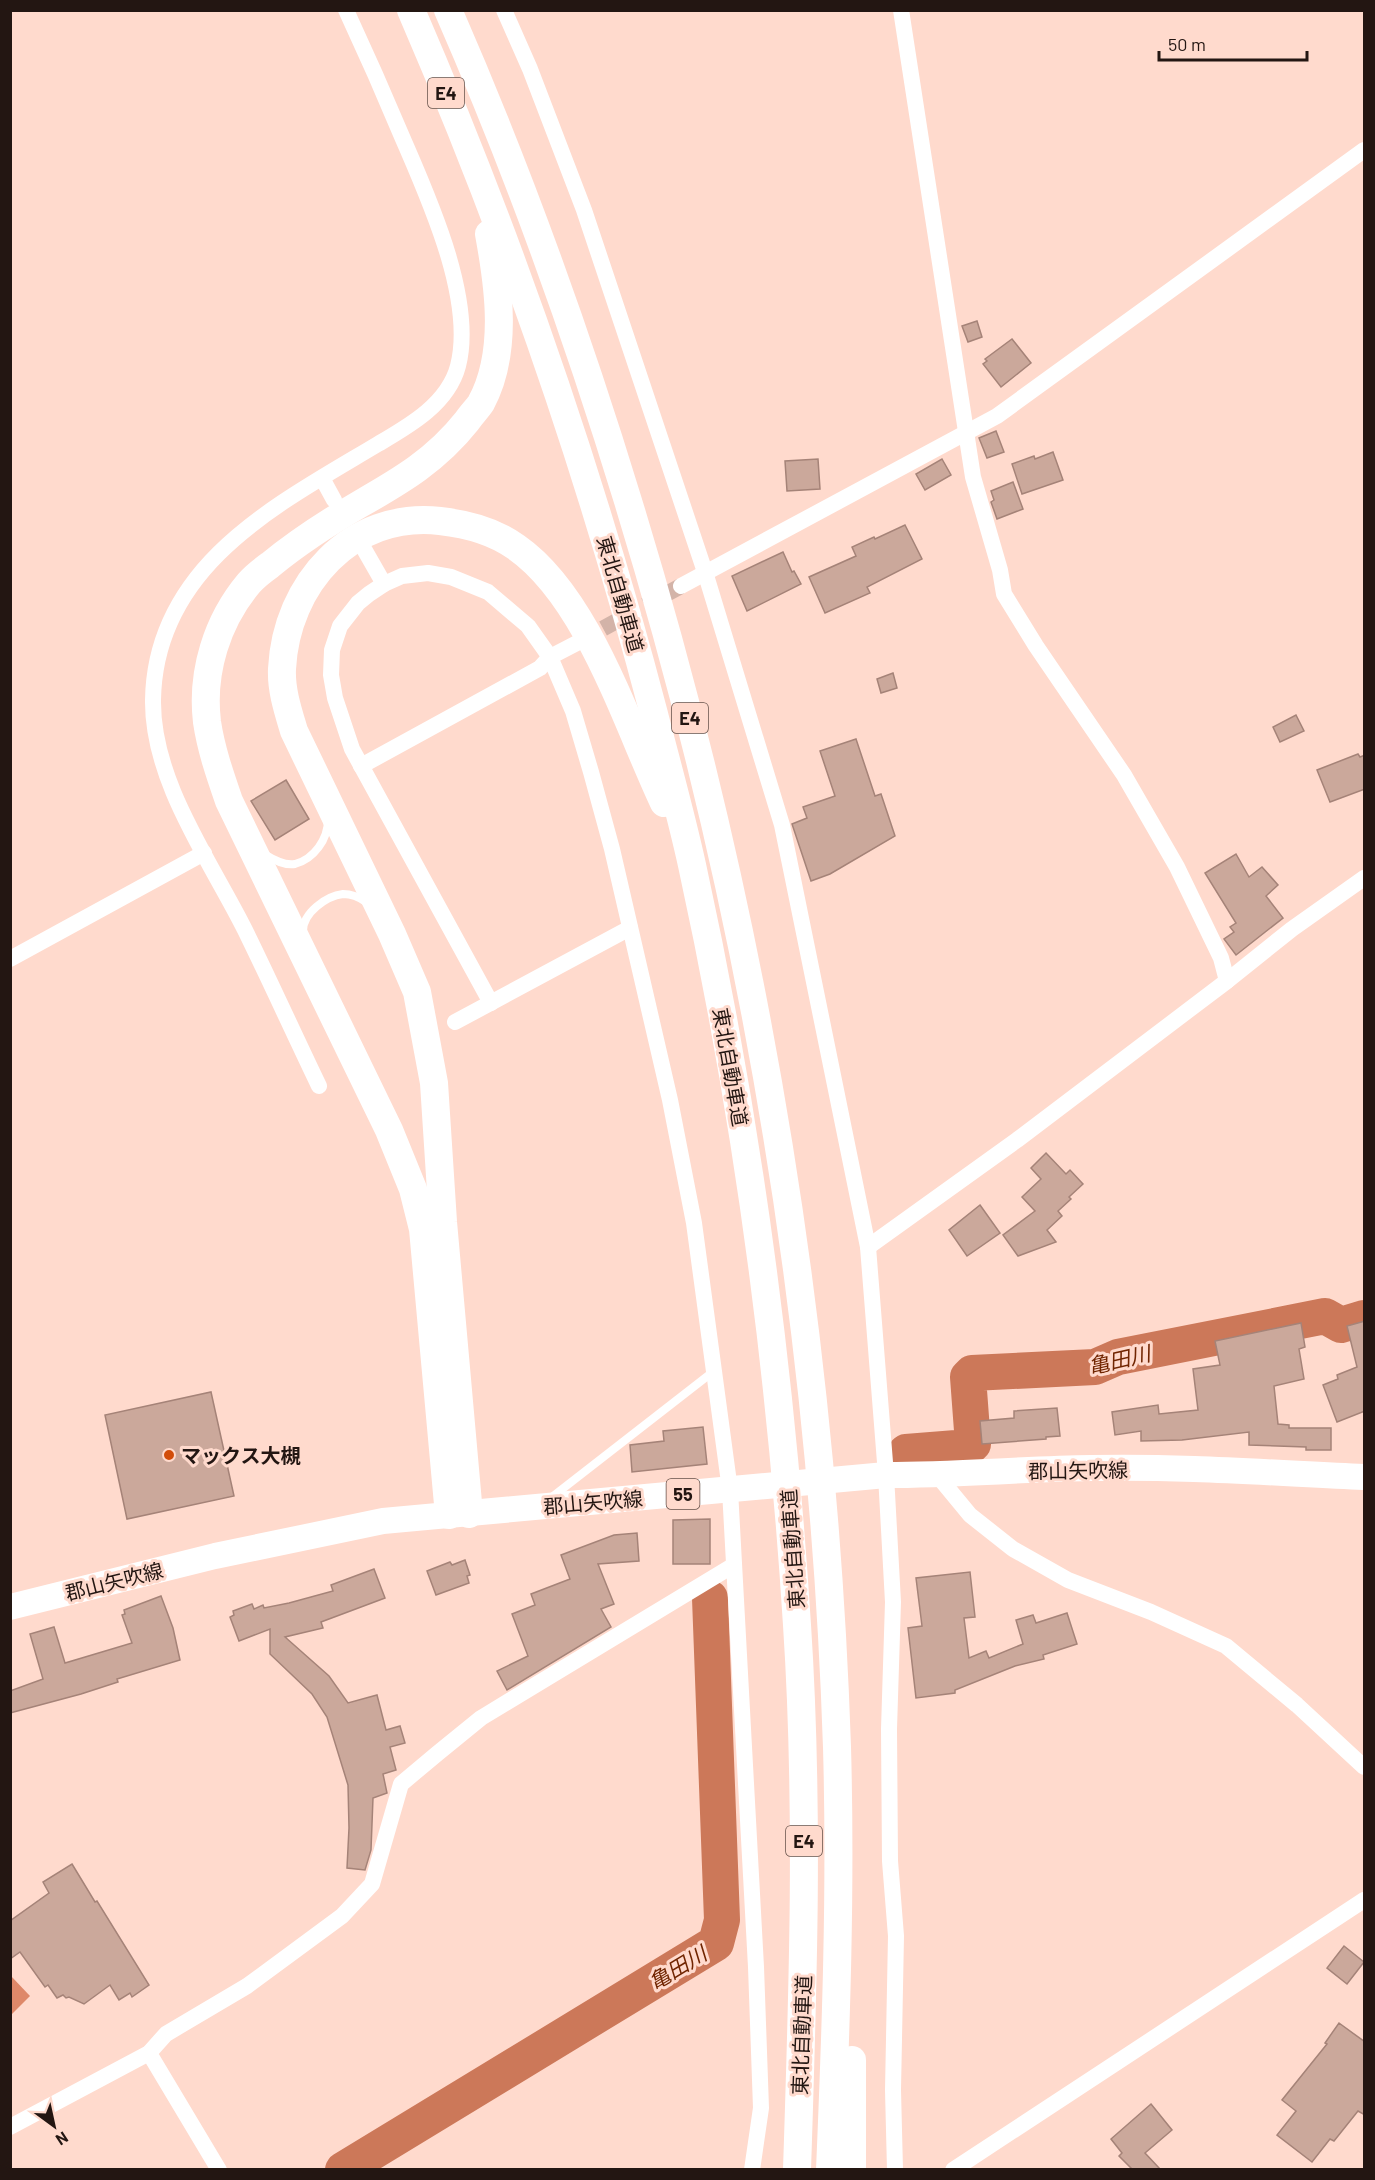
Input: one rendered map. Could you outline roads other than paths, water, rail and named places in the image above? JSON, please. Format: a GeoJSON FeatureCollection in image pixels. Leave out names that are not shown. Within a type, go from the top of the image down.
{"type":"FeatureCollection","features":[{"type":"Feature","properties":{"kind":"highway","name":"東北自動車道"},"geometry":{"type":"LineString","coordinates":[[411,10],[480,176],[539,337],[607,546],[640,661],[692,862],[740,1112],[773,1339],[785,1460],[797,1628],[804,1848],[802,2025],[797,2169]]}},
{"type":"Feature","properties":{"kind":"highway","name":"東北自動車道"},"geometry":{"type":"LineString","coordinates":[[448,10],[511,161],[572,325],[672,647],[722,850],[772,1105],[808,1348],[823,1510],[837,1748],[836,2041],[830,2169]]}},
{"type":"Feature","properties":{"kind":"highway"},"geometry":{"type":"LineString","coordinates":[[459,1514],[423,1229],[413,1189],[389,1130],[229,801],[216,762],[207,722],[205,692],[208,664],[227,615],[250,581],[287,551],[344,513],[406,478],[435,456],[454,437],[480,404],[495,368],[498,303],[480,176]]}},
{"type":"Feature","properties":{"kind":"highway"},"geometry":{"type":"LineString","coordinates":[[459,1514],[434,1083],[417,992],[294,731],[284,699],[282,670],[286,639],[295,608],[311,579],[331,557],[371,530],[395,522],[422,519],[457,522],[489,531],[516,547],[544,570],[565,596],[609,679],[645,764],[692,862]]}},
{"type":"Feature","properties":{"kind":"highway"},"geometry":{"type":"LineString","coordinates":[[837,1933],[851,2034],[854,2122],[852,2169]]}},
{"type":"Feature","properties":{"kind":"main road","name":"郡山矢吹線"},"geometry":{"type":"LineString","coordinates":[[10,1607],[226,1554],[383,1521],[886,1475],[937,1475],[1092,1467],[1252,1471],[1365,1477]]}},
{"type":"Feature","properties":{"kind":"street"},"geometry":{"type":"LineString","coordinates":[[319,1086],[244,929],[180,807],[163,764],[153,701],[165,634],[192,582],[228,543],[262,515],[409,426],[448,390],[458,366],[461,316],[436,214],[346,10]]}},
{"type":"Feature","properties":{"kind":"street"},"geometry":{"type":"LineString","coordinates":[[504,10],[530,69],[584,210],[705,572],[782,825],[868,1247],[886,1475],[893,1602],[889,1729],[890,1861],[896,1936],[893,2090],[895,2169]]}},
{"type":"Feature","properties":{"kind":"street"},"geometry":{"type":"LineString","coordinates":[[900,10],[973,477],[1004,594],[1036,646],[1124,775],[1177,867],[1221,958],[1227,981]]}},
{"type":"Feature","properties":{"kind":"street"},"geometry":{"type":"LineString","coordinates":[[681,586],[997,416],[1365,150]]}},
{"type":"Feature","properties":{"kind":"street"},"geometry":{"type":"LineString","coordinates":[[322,478],[334,500]]}},
{"type":"Feature","properties":{"kind":"street"},"geometry":{"type":"LineString","coordinates":[[364,549],[384,584]]}},
{"type":"Feature","properties":{"kind":"street"},"geometry":{"type":"LineString","coordinates":[[491,1003],[352,749],[335,698],[331,675],[332,650],[340,626],[358,603],[384,584],[402,576],[428,573],[451,576],[488,592],[528,626],[550,657],[573,711],[591,772],[670,1100],[694,1223],[730,1490],[756,1967],[761,2108],[752,2169]]}},
{"type":"Feature","properties":{"kind":"street"},"geometry":{"type":"LineString","coordinates":[[361,766],[540,668],[550,657],[577,643]]}},
{"type":"Feature","properties":{"kind":"street"},"geometry":{"type":"LineString","coordinates":[[10,959],[204,853]]}},
{"type":"Feature","properties":{"kind":"street"},"geometry":{"type":"LineString","coordinates":[[868,1247],[1017,1140],[1227,981],[1292,928],[1365,878]]}},
{"type":"Feature","properties":{"kind":"street"},"geometry":{"type":"LineString","coordinates":[[455,1022],[630,928]]}},
{"type":"Feature","properties":{"kind":"street"},"geometry":{"type":"LineString","coordinates":[[937,1475],[970,1515],[1013,1550],[1068,1580],[1151,1612],[1226,1646],[1297,1705],[1365,1767]]}},
{"type":"Feature","properties":{"kind":"street"},"geometry":{"type":"LineString","coordinates":[[10,2127],[149,2053],[166,2034],[247,1986],[342,1916],[372,1884],[390,1815],[401,1784],[481,1718],[734,1565]]}},
{"type":"Feature","properties":{"kind":"street"},"geometry":{"type":"LineString","coordinates":[[953,2169],[1365,1899]]}},
{"type":"Feature","properties":{"kind":"street"},"geometry":{"type":"LineString","coordinates":[[149,2053],[219,2169]]}},
{"type":"Feature","properties":{"kind":"lane"},"geometry":{"type":"LineString","coordinates":[[245,834],[265,855],[279,862],[294,864],[311,855],[326,836],[328,824],[324,796]]}},
{"type":"Feature","properties":{"kind":"lane"},"geometry":{"type":"LineString","coordinates":[[308,966],[302,941],[303,924],[312,910],[327,900],[343,894],[359,897],[381,912]]}},
{"type":"Feature","properties":{"kind":"lane"},"geometry":{"type":"LineString","coordinates":[[540,1507],[714,1371]]}},
{"type":"Feature","properties":{"kind":"waterway","name":"亀田川"},"geometry":{"type":"LineString","coordinates":[[906,1452],[969,1447],[973,1444],[968,1377],[972,1373],[1095,1367],[1118,1357],[1325,1316],[1341,1325],[1364,1318]]}},
{"type":"Feature","properties":{"kind":"waterway","name":"亀田川"},"geometry":{"type":"LineString","coordinates":[[343,2170],[716,1943],[722,1920],[710,1598]]}},
{"type":"Feature","properties":{"kind":"tunnel"},"geometry":{"type":"LineString","coordinates":[[582,640],[681,586]]}},
{"type":"Feature","properties":{"kind":"place","name":"マックス大槻"},"geometry":{"type":"Point","coordinates":[169,1455]}}]}
